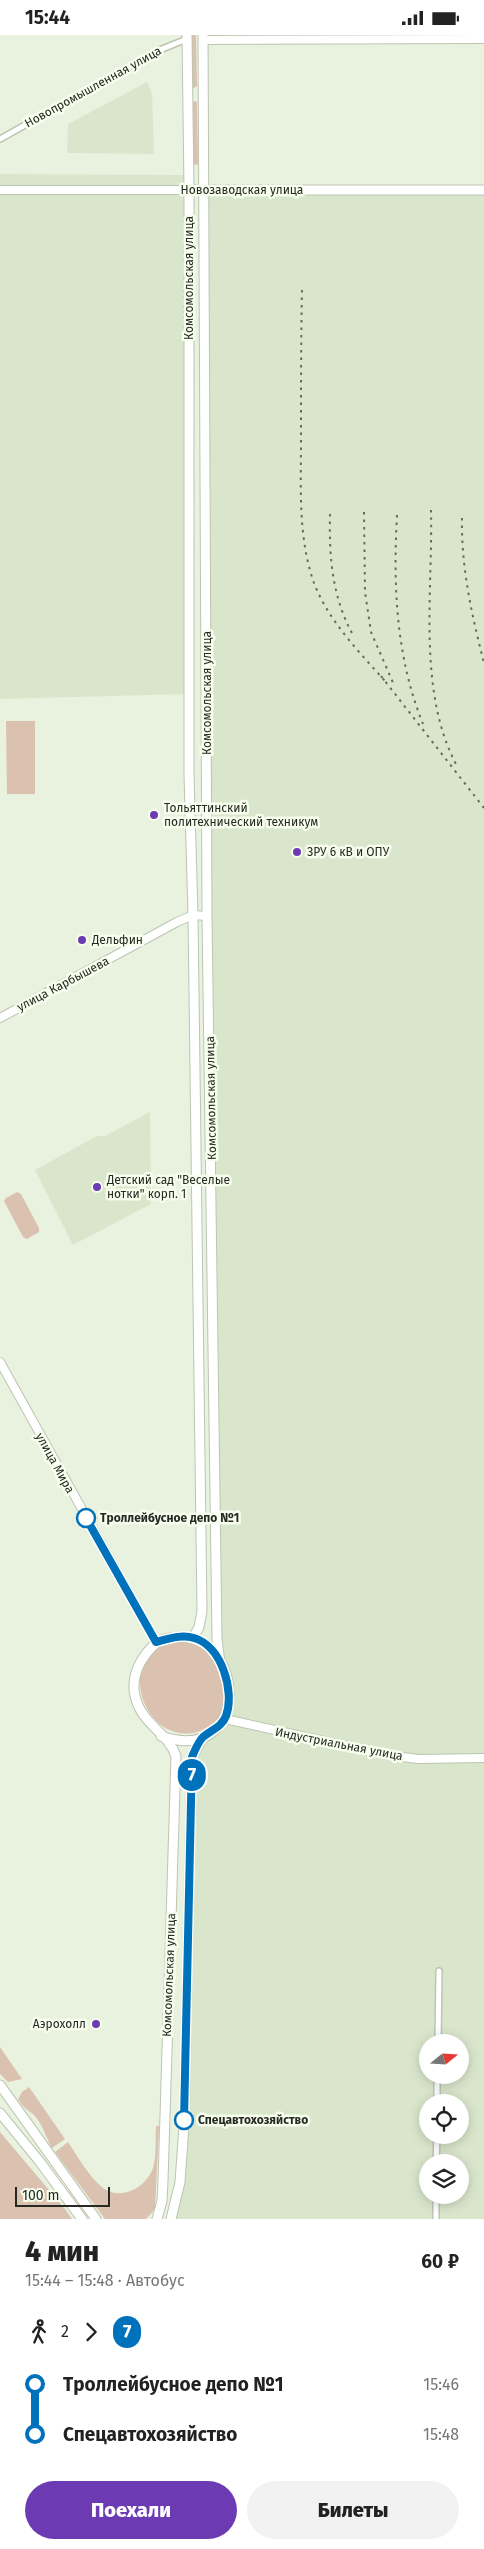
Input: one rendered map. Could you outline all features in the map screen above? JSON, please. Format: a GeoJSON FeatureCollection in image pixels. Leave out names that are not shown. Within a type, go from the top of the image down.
{"type":"FeatureCollection","features":[{"type":"Feature","properties":{"kind":"main road","name":"Комсомольская улица"},"geometry":{"type":"LineString","coordinates":[[187,37],[189,190],[189,764],[194,915],[202,1611],[199,1627],[193,1638]]}},
{"type":"Feature","properties":{"kind":"main road","name":"Комсомольская улица"},"geometry":{"type":"LineString","coordinates":[[203,37],[207,916],[211,1091],[217,1639],[220,1663]]}},
{"type":"Feature","properties":{"kind":"main road"},"geometry":{"type":"LineString","coordinates":[[203,37],[484,39]]}},
{"type":"Feature","properties":{"kind":"main road"},"geometry":{"type":"LineString","coordinates":[[188,95],[203,95]]}},
{"type":"Feature","properties":{"kind":"main road","name":"Новозаводская улица"},"geometry":{"type":"LineString","coordinates":[[0,190],[484,190]]}},
{"type":"Feature","properties":{"kind":"main road"},"geometry":{"type":"LineString","coordinates":[[189,402],[206,402]]}},
{"type":"Feature","properties":{"kind":"main road"},"geometry":{"type":"LineString","coordinates":[[189,533],[206,533]]}},
{"type":"Feature","properties":{"kind":"main road"},"geometry":{"type":"LineString","coordinates":[[194,915],[207,916]]}},
{"type":"Feature","properties":{"kind":"main road","name":"улица Карбышева"},"geometry":{"type":"LineString","coordinates":[[0,1018],[194,915]]}},
{"type":"Feature","properties":{"kind":"main road"},"geometry":{"type":"LineString","coordinates":[[196,1090],[211,1091]]}},
{"type":"Feature","properties":{"kind":"main road","name":"улица Мира"},"geometry":{"type":"LineString","coordinates":[[0,1362],[156,1642]]}},
{"type":"Feature","properties":{"kind":"main road"},"geometry":{"type":"LineString","coordinates":[[199,1369],[214,1370]]}},
{"type":"Feature","properties":{"kind":"main road"},"geometry":{"type":"LineString","coordinates":[[174,1637],[193,1638],[202,1642],[220,1663],[229,1690],[225,1719],[203,1737],[188,1741],[175,1741],[161,1736],[149,1724],[140,1710],[134,1690],[136,1669],[145,1654],[156,1642],[174,1637]]}},
{"type":"Feature","properties":{"kind":"main road","name":"Индустриальная улица"},"geometry":{"type":"LineString","coordinates":[[225,1719],[387,1755],[418,1759],[484,1758]]}},
{"type":"Feature","properties":{"kind":"main road","name":"Комсомольская улица"},"geometry":{"type":"LineString","coordinates":[[156,2219],[162,2201],[163,2181],[176,1756],[173,1746],[161,1736]]}},
{"type":"Feature","properties":{"kind":"main road","name":"Комсомольская улица"},"geometry":{"type":"LineString","coordinates":[[171,2219],[180,2181],[184,2126],[192,1757],[203,1737]]}},
{"type":"Feature","properties":{"kind":"main road"},"geometry":{"type":"LineString","coordinates":[[0,2085],[96,2219]]}},
{"type":"Feature","properties":{"kind":"main road"},"geometry":{"type":"LineString","coordinates":[[2,2116],[15,2118],[17,2107]]}},
{"type":"Feature","properties":{"kind":"main road"},"geometry":{"type":"LineString","coordinates":[[2,2116],[40,2162],[82,2219]]}},
{"type":"Feature","properties":{"kind":"main road"},"geometry":{"type":"LineString","coordinates":[[163,2181],[170,2183],[180,2181]]}},
{"type":"Feature","properties":{"kind":"street","name":"Новопромышленная улица"},"geometry":{"type":"LineString","coordinates":[[0,139],[157,51],[187,37]]}},
{"type":"Feature","properties":{"kind":"street"},"geometry":{"type":"LineString","coordinates":[[438,2034],[439,1971]]}},
{"type":"Feature","properties":{"kind":"street"},"geometry":{"type":"LineString","coordinates":[[436,2204],[436,2219]]}},
{"type":"Feature","properties":{"kind":"shaded area"},"geometry":{"type":"Polygon","coordinates":[[[191,35],[196,35],[197,86],[194,88],[192,87],[191,35]]]}},
{"type":"Feature","properties":{"kind":"shaded area"},"geometry":{"type":"Polygon","coordinates":[[[147,82],[152,93],[154,154],[67,153],[68,124],[147,82]]]}},
{"type":"Feature","properties":{"kind":"shaded area"},"geometry":{"type":"Polygon","coordinates":[[[197,102],[198,164],[193,165],[192,103],[197,102]]]}},
{"type":"Feature","properties":{"kind":"shaded area"},"geometry":{"type":"Polygon","coordinates":[[[0,174],[185,175],[187,694],[0,699],[0,174]]]}},
{"type":"Feature","properties":{"kind":"shaded area"},"geometry":{"type":"Polygon","coordinates":[[[204,190],[484,190],[484,2219],[175,2219],[180,2182],[196,1747],[225,1719],[217,1660],[204,190]]]}},
{"type":"Feature","properties":{"kind":"shaded area"},"geometry":{"type":"Polygon","coordinates":[[[6,721],[35,721],[35,794],[7,794],[6,721]]]}},
{"type":"Feature","properties":{"kind":"shaded area","name":"Детский сад \"Веселые нотки\" корп. 1"},"geometry":{"type":"Polygon","coordinates":[[[150,1112],[151,1204],[73,1245],[35,1170],[97,1136],[105,1136],[150,1112]]]}},
{"type":"Feature","properties":{"kind":"shaded area"},"geometry":{"type":"Polygon","coordinates":[[[17,1192],[21,1194],[39,1228],[39,1232],[27,1239],[23,1237],[4,1201],[17,1192]]]}},
{"type":"Feature","properties":{"kind":"shaded area"},"geometry":{"type":"Polygon","coordinates":[[[184,1640],[194,1644],[212,1659],[223,1679],[225,1701],[222,1712],[210,1726],[200,1731],[180,1733],[163,1726],[150,1713],[142,1696],[140,1677],[146,1660],[160,1647],[184,1640]]]}},
{"type":"Feature","properties":{"kind":"shaded area"},"geometry":{"type":"Polygon","coordinates":[[[0,2047],[22,2079],[8,2082],[0,2074],[0,2047]]]}},
{"type":"Feature","properties":{"kind":"shaded area"},"geometry":{"type":"Polygon","coordinates":[[[29,2087],[65,2139],[52,2148],[38,2120],[18,2099],[22,2092],[29,2087]]]}},
{"type":"Feature","properties":{"kind":"shaded area"},"geometry":{"type":"Polygon","coordinates":[[[156,2126],[159,2126],[155,2209],[146,2219],[105,2219],[55,2152],[68,2142],[84,2167],[103,2188],[110,2192],[125,2193],[139,2187],[150,2175],[154,2163],[156,2126]]]}},
{"type":"Feature","properties":{"kind":"shaded area"},"geometry":{"type":"Polygon","coordinates":[[[0,2132],[65,2209],[72,2219],[0,2219],[0,2132]]]}},
{"type":"Feature","properties":{"kind":"railway"},"geometry":{"type":"LineString","coordinates":[[302,290],[301,495],[305,549],[314,583],[327,610],[355,647],[385,681]]}},
{"type":"Feature","properties":{"kind":"railway"},"geometry":{"type":"LineString","coordinates":[[431,510],[430,641],[432,674],[436,706],[444,737],[457,766]]}},
{"type":"Feature","properties":{"kind":"railway"},"geometry":{"type":"LineString","coordinates":[[364,512],[365,592],[371,632],[394,685]]}},
{"type":"Feature","properties":{"kind":"railway"},"geometry":{"type":"LineString","coordinates":[[330,514],[330,546],[333,576],[340,606],[353,635]]}},
{"type":"Feature","properties":{"kind":"railway"},"geometry":{"type":"LineString","coordinates":[[397,515],[396,595],[398,621],[407,673],[423,724]]}},
{"type":"Feature","properties":{"kind":"railway"},"geometry":{"type":"LineString","coordinates":[[462,518],[465,573],[484,663]]}},
{"type":"Feature","properties":{"kind":"railway"},"geometry":{"type":"LineString","coordinates":[[381,676],[484,808]]}},
{"type":"Feature","properties":{"kind":"bus line","name":"7"},"geometry":{"type":"LineString","coordinates":[[86,1518],[156,1642],[174,1637],[193,1638],[202,1642],[220,1663],[227,1678],[229,1690],[229,1706],[225,1719],[203,1737],[192,1757],[184,2120]]}},
{"type":"Feature","properties":{"kind":"place","name":"Тольяттинский политехнический техникум"},"geometry":{"type":"Point","coordinates":[154,815]}},
{"type":"Feature","properties":{"kind":"place","name":"ЗРУ 6 кВ и ОПУ"},"geometry":{"type":"Point","coordinates":[297,852]}},
{"type":"Feature","properties":{"kind":"place","name":"Дельфин"},"geometry":{"type":"Point","coordinates":[82,940]}},
{"type":"Feature","properties":{"kind":"place","name":"Детский сад \"Веселые нотки\" корп. 1"},"geometry":{"type":"Point","coordinates":[97,1187]}},
{"type":"Feature","properties":{"kind":"place","name":"Троллейбусное депо №1"},"geometry":{"type":"Point","coordinates":[86,1518]}},
{"type":"Feature","properties":{"kind":"place","name":"Аэрохолл"},"geometry":{"type":"Point","coordinates":[96,2024]}},
{"type":"Feature","properties":{"kind":"place","name":"Спецавтохозяйство"},"geometry":{"type":"Point","coordinates":[184,2120]}}]}
